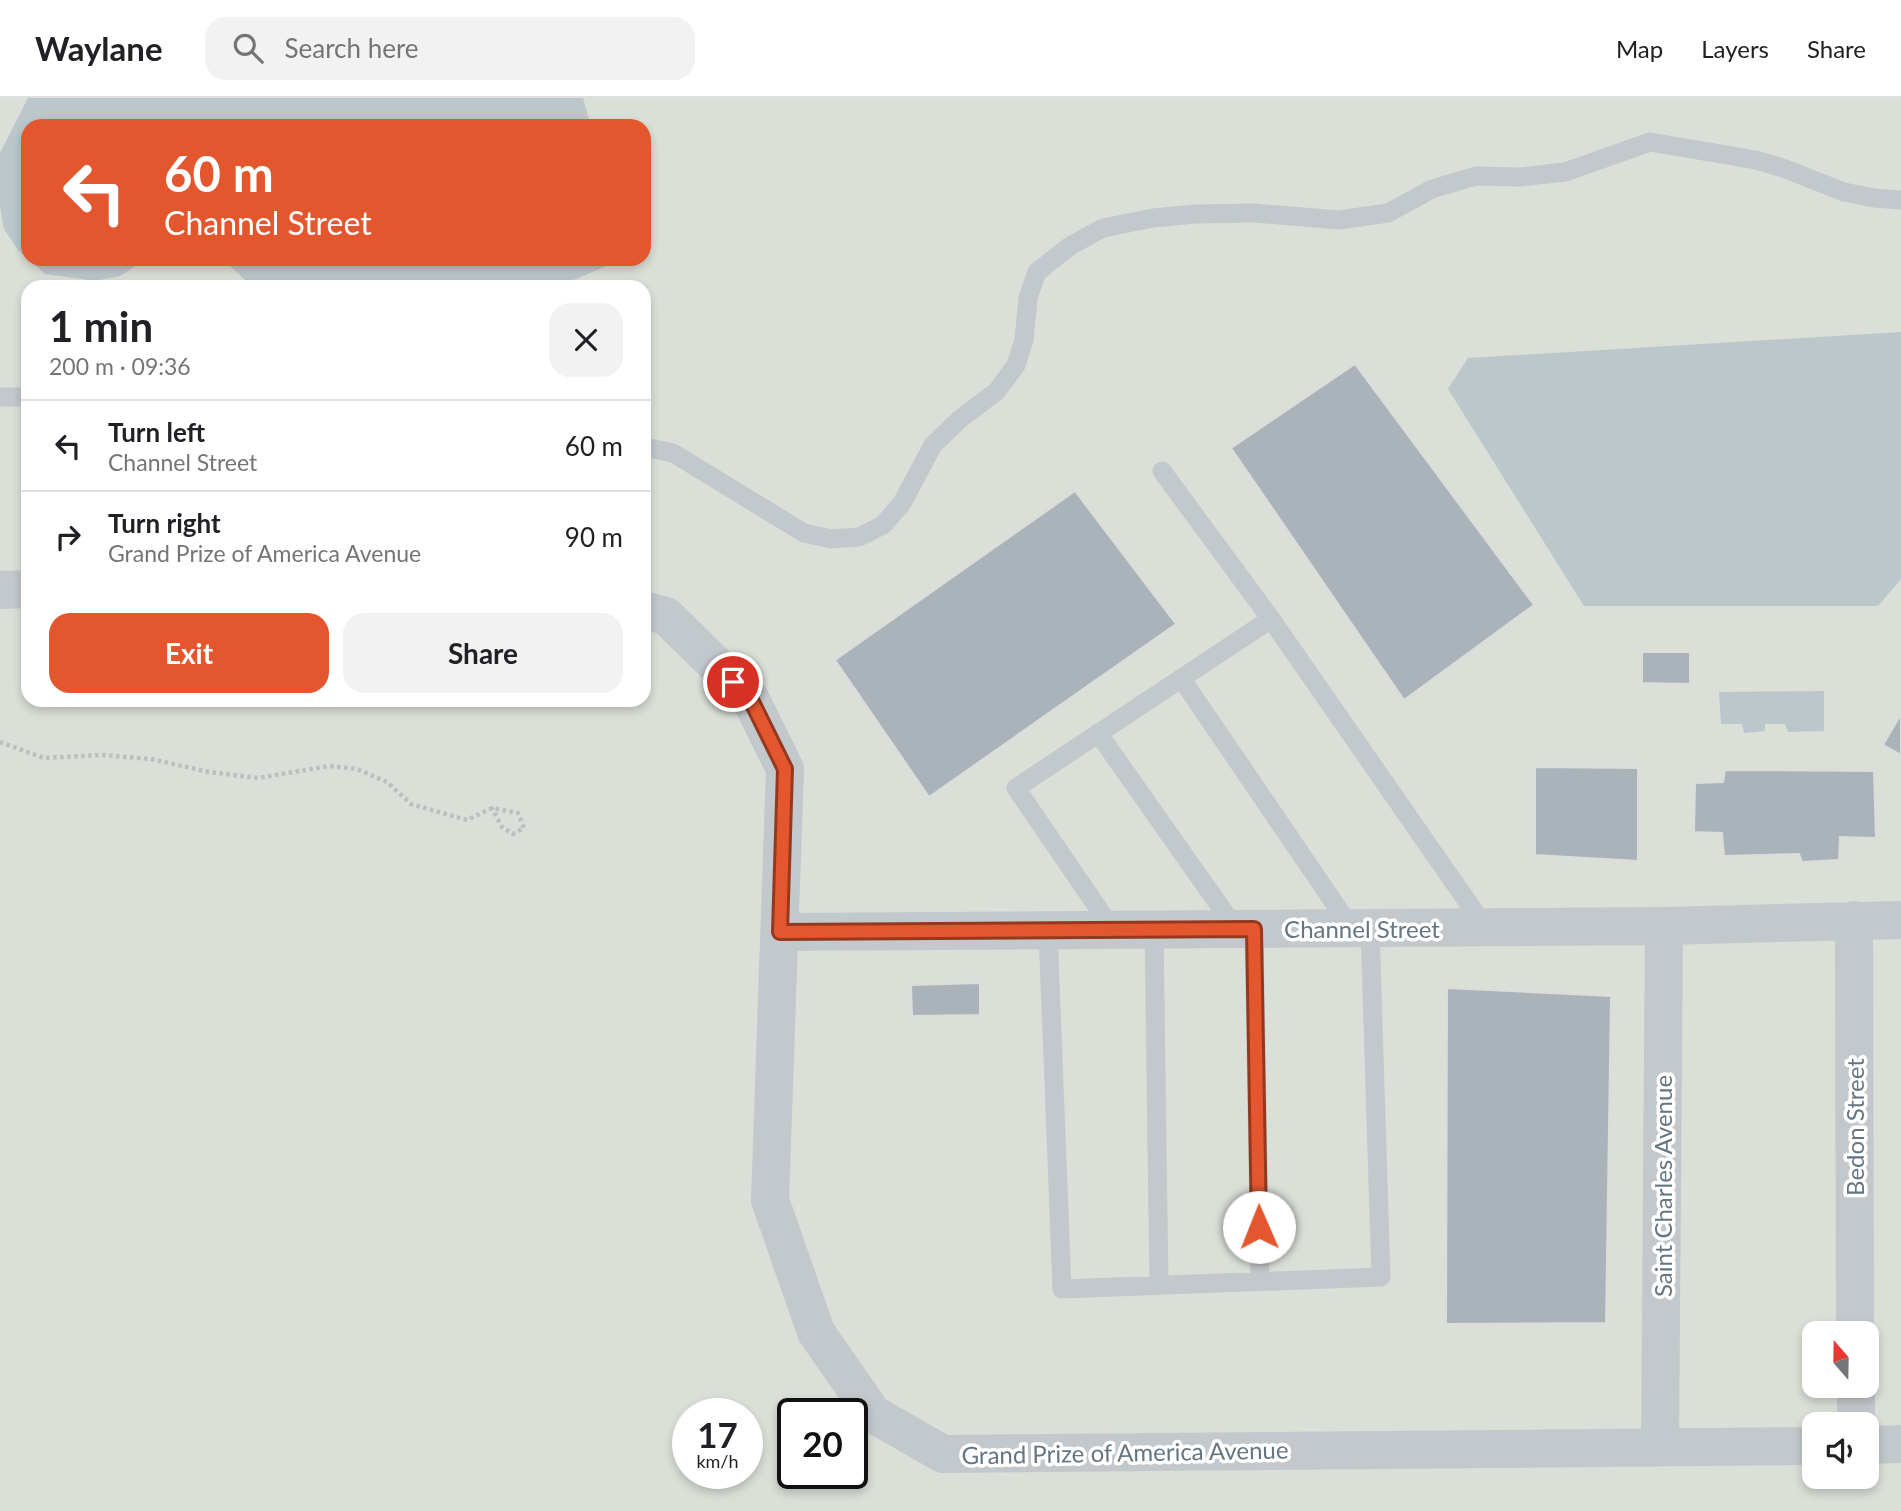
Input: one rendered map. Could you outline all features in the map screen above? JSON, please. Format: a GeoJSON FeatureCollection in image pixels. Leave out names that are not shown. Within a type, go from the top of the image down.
{"type":"FeatureCollection","features":[{"type":"Feature","properties":{"kind":"street"},"geometry":{"type":"LineString","coordinates":[[0,590],[21,589]]}},
{"type":"Feature","properties":{"kind":"street","name":"Grand Prize of America Avenue"},"geometry":{"type":"LineString","coordinates":[[651,612],[666,616],[750,698],[785,769],[770,1200],[816,1332],[873,1414],[943,1454],[1802,1446]]}},
{"type":"Feature","properties":{"kind":"street","name":"Bedon Street"},"geometry":{"type":"LineString","coordinates":[[1854,920],[1856,1321]]}},
{"type":"Feature","properties":{"kind":"street","name":"Channel Street"},"geometry":{"type":"LineString","coordinates":[[780,932],[1664,926],[1901,920]]}},
{"type":"Feature","properties":{"kind":"street","name":"Saint Charles Avenue"},"geometry":{"type":"LineString","coordinates":[[1660,1446],[1664,926]]}},
{"type":"Feature","properties":{"kind":"street"},"geometry":{"type":"LineString","coordinates":[[1879,1445],[1901,1444]]}},
{"type":"Feature","properties":{"kind":"lane"},"geometry":{"type":"LineString","coordinates":[[651,448],[673,453],[804,533],[831,539],[859,537],[883,524],[902,503],[933,444],[997,391],[1016,365],[1024,340],[1028,298],[1037,272],[1070,246],[1103,228],[1153,218],[1254,213],[1339,220],[1388,213],[1432,189],[1476,176],[1519,177],[1565,172],[1650,142],[1756,160],[1844,192],[1901,200]]}},
{"type":"Feature","properties":{"kind":"lane"},"geometry":{"type":"LineString","coordinates":[[0,397],[21,397]]}},
{"type":"Feature","properties":{"kind":"lane"},"geometry":{"type":"LineString","coordinates":[[1162,471],[1271,619],[1485,927]]}},
{"type":"Feature","properties":{"kind":"lane"},"geometry":{"type":"LineString","coordinates":[[1113,930],[1016,788],[1271,619]]}},
{"type":"Feature","properties":{"kind":"lane"},"geometry":{"type":"LineString","coordinates":[[1048,930],[1062,1289],[1381,1278],[1361,928],[1181,678]]}},
{"type":"Feature","properties":{"kind":"lane"},"geometry":{"type":"LineString","coordinates":[[1098,733],[1245,929],[1260,1281]]}},
{"type":"Feature","properties":{"kind":"lane"},"geometry":{"type":"LineString","coordinates":[[1154,930],[1159,1285]]}},
{"type":"Feature","properties":{"kind":"path"},"geometry":{"type":"LineString","coordinates":[[0,743],[44,758],[102,755],[150,759],[209,772],[258,778],[329,766],[357,769],[387,782],[411,804],[467,820],[492,808],[518,813],[524,828],[513,834],[502,827],[492,808]]}},
{"type":"Feature","properties":{"kind":"shaded area"},"geometry":{"type":"Polygon","coordinates":[[[0,98],[1901,98],[1901,1511],[0,1511],[0,98]]]}},
{"type":"Feature","properties":{"kind":"shaded area"},"geometry":{"type":"Polygon","coordinates":[[[28,98],[583,98],[589,119],[21,119],[21,253],[4,229],[0,207],[0,153],[28,98]]]}},
{"type":"Feature","properties":{"kind":"shaded area"},"geometry":{"type":"Polygon","coordinates":[[[36,266],[136,266],[120,276],[100,280],[45,274],[36,266]]]}},
{"type":"Feature","properties":{"kind":"shaded area"},"geometry":{"type":"Polygon","coordinates":[[[230,266],[606,266],[574,280],[245,280],[230,266]]]}},
{"type":"Feature","properties":{"kind":"shaded area"},"geometry":{"type":"Polygon","coordinates":[[[1901,332],[1901,579],[1878,606],[1584,606],[1448,389],[1468,358],[1901,332]]]}},
{"type":"Feature","properties":{"kind":"shaded area"},"geometry":{"type":"Polygon","coordinates":[[[1824,691],[1824,731],[1788,732],[1785,724],[1765,724],[1765,731],[1744,733],[1742,724],[1721,724],[1719,692],[1824,691]]]}},
{"type":"Feature","properties":{"kind":"building"},"geometry":{"type":"Polygon","coordinates":[[[1355,364],[1534,605],[1404,700],[1231,448],[1355,364]]]}},
{"type":"Feature","properties":{"kind":"building"},"geometry":{"type":"Polygon","coordinates":[[[1075,491],[1176,624],[929,797],[835,660],[1075,491]]]}},
{"type":"Feature","properties":{"kind":"building"},"geometry":{"type":"Polygon","coordinates":[[[1642,652],[1690,652],[1690,684],[1642,683],[1642,652]]]}},
{"type":"Feature","properties":{"kind":"building"},"geometry":{"type":"Polygon","coordinates":[[[1901,714],[1901,755],[1883,745],[1901,714]]]}},
{"type":"Feature","properties":{"kind":"building"},"geometry":{"type":"Polygon","coordinates":[[[1535,767],[1638,768],[1638,861],[1535,855],[1535,767]]]}},
{"type":"Feature","properties":{"kind":"building"},"geometry":{"type":"Polygon","coordinates":[[[1725,770],[1874,771],[1876,838],[1840,837],[1839,860],[1802,862],[1799,854],[1724,856],[1722,833],[1694,832],[1695,783],[1723,782],[1725,770]]]}},
{"type":"Feature","properties":{"kind":"building"},"geometry":{"type":"Polygon","coordinates":[[[980,983],[980,1015],[912,1016],[911,985],[980,983]]]}},
{"type":"Feature","properties":{"kind":"building"},"geometry":{"type":"Polygon","coordinates":[[[1447,988],[1611,996],[1606,1323],[1446,1324],[1447,988]]]}},
{"type":"Feature","properties":{"kind":"route"},"geometry":{"type":"LineString","coordinates":[[733,682],[750,698],[785,769],[780,932],[1254,929],[1259,1227]]}}]}
